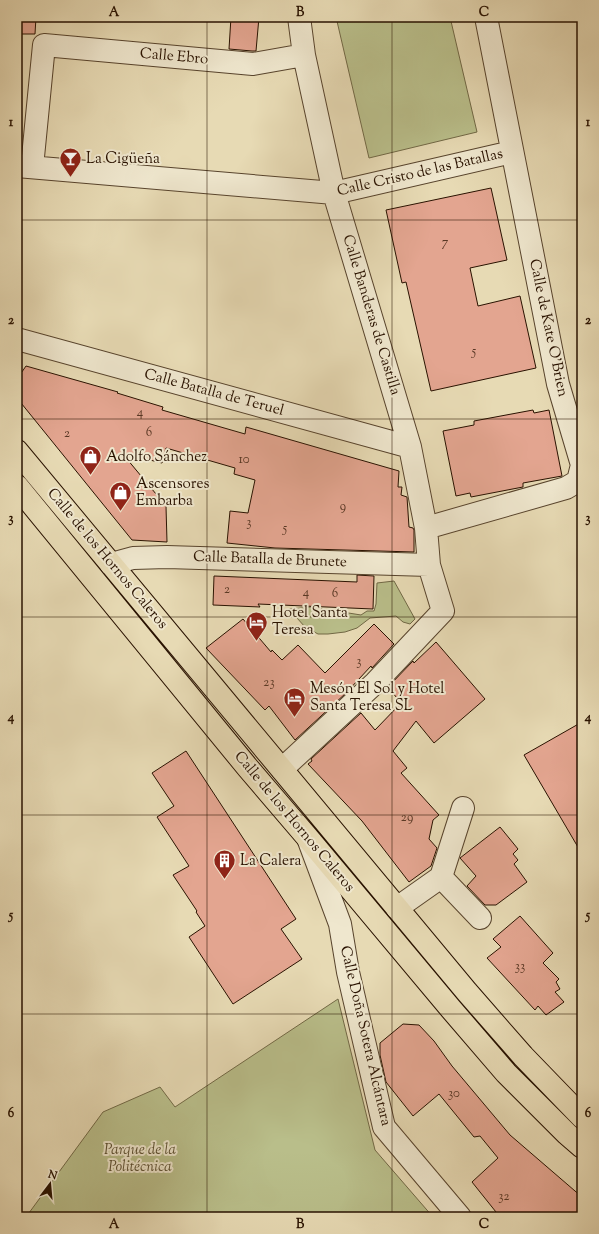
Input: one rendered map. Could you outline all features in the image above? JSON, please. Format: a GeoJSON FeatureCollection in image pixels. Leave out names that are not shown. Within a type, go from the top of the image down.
{"type":"FeatureCollection","features":[{"type":"Feature","properties":{"kind":"main road","name":"Calle de los Hornos Caleros"},"geometry":{"type":"LineString","coordinates":[[17,451],[467,992],[513,1045],[582,1117]]}},
{"type":"Feature","properties":{"kind":"main road","name":"Calle de los Hornos Caleros"},"geometry":{"type":"LineString","coordinates":[[17,486],[248,768],[308,837],[451,1009],[506,1073],[582,1147]]}},
{"type":"Feature","properties":{"kind":"street","name":"Calle Banderas de Castilla"},"geometry":{"type":"LineString","coordinates":[[282,769],[375,682],[443,611],[429,565],[426,528],[410,447],[334,193],[304,55],[299,17]]}},
{"type":"Feature","properties":{"kind":"street","name":"Calle de Kate O'Brien"},"geometry":{"type":"LineString","coordinates":[[426,528],[566,488],[578,480],[582,466],[558,384],[486,17]]}},
{"type":"Feature","properties":{"kind":"street","name":"Calle Ebro"},"geometry":{"type":"LineString","coordinates":[[24,166],[44,45],[253,64],[304,55]]}},
{"type":"Feature","properties":{"kind":"street","name":"Calle Cristo de las Batallas"},"geometry":{"type":"LineString","coordinates":[[24,166],[334,193],[512,152]]}},
{"type":"Feature","properties":{"kind":"street","name":"Calle Batalla de Teruel"},"geometry":{"type":"LineString","coordinates":[[17,339],[410,447]]}},
{"type":"Feature","properties":{"kind":"street","name":"Calle Batalla de Brunete"},"geometry":{"type":"LineString","coordinates":[[111,564],[133,558],[167,557],[429,565]]}},
{"type":"Feature","properties":{"kind":"street"},"geometry":{"type":"LineString","coordinates":[[397,908],[441,877],[463,808]]}},
{"type":"Feature","properties":{"kind":"street","name":"Calle Doña Sotera Alcántara"},"geometry":{"type":"LineString","coordinates":[[308,837],[340,924],[348,972],[384,1127],[460,1217]]}},
{"type":"Feature","properties":{"kind":"street"},"geometry":{"type":"LineString","coordinates":[[441,877],[480,918]]}},
{"type":"Feature","properties":{"kind":"street"},"geometry":{"type":"LineString","coordinates":[[340,924],[365,905],[378,885]]}},
{"type":"Feature","properties":{"kind":"green space"},"geometry":{"type":"Polygon","coordinates":[[[336,17],[450,17],[477,132],[369,158],[336,17]]]}},
{"type":"Feature","properties":{"kind":"green space"},"geometry":{"type":"Polygon","coordinates":[[[394,581],[415,619],[410,624],[403,622],[396,616],[370,618],[357,628],[345,632],[318,634],[305,627],[289,609],[311,607],[361,615],[367,611],[374,611],[376,604],[377,583],[394,581]]]}},
{"type":"Feature","properties":{"kind":"green space","name":"Parque de la Politécnica"},"geometry":{"type":"Polygon","coordinates":[[[338,999],[375,1150],[433,1217],[26,1217],[103,1112],[160,1087],[175,1107],[338,999]]]}},
{"type":"Feature","properties":{"kind":"building"},"geometry":{"type":"Polygon","coordinates":[[[17,17],[36,17],[35,34],[17,34],[17,17]]]}},
{"type":"Feature","properties":{"kind":"building"},"geometry":{"type":"Polygon","coordinates":[[[231,17],[259,17],[256,51],[229,49],[231,17]]]}},
{"type":"Feature","properties":{"kind":"building"},"geometry":{"type":"Polygon","coordinates":[[[491,188],[507,260],[470,268],[478,306],[520,296],[536,368],[431,391],[406,282],[402,283],[386,210],[491,188]]]}},
{"type":"Feature","properties":{"kind":"building"},"geometry":{"type":"Polygon","coordinates":[[[26,366],[118,392],[117,393],[163,407],[162,410],[245,434],[246,427],[399,471],[398,487],[402,487],[401,495],[407,497],[409,527],[413,528],[414,530],[414,552],[275,548],[227,543],[230,511],[248,513],[255,480],[234,474],[235,468],[166,448],[162,463],[122,453],[166,506],[167,542],[132,540],[17,398],[17,379],[26,366]]]}},
{"type":"Feature","properties":{"kind":"building"},"geometry":{"type":"Polygon","coordinates":[[[533,410],[534,413],[549,410],[562,476],[523,483],[523,487],[471,497],[470,493],[456,496],[443,431],[474,425],[474,421],[533,410]]]}},
{"type":"Feature","properties":{"kind":"building"},"geometry":{"type":"Polygon","coordinates":[[[357,575],[374,576],[373,609],[258,604],[260,607],[213,605],[214,576],[357,582],[357,575]]]}},
{"type":"Feature","properties":{"kind":"building"},"geometry":{"type":"Polygon","coordinates":[[[243,619],[271,652],[272,650],[282,660],[298,645],[325,673],[374,624],[394,644],[372,668],[371,666],[346,693],[295,740],[269,706],[265,710],[206,648],[243,619]]]}},
{"type":"Feature","properties":{"kind":"building"},"geometry":{"type":"Polygon","coordinates":[[[436,642],[485,699],[434,743],[416,721],[393,751],[407,768],[401,773],[439,815],[433,820],[429,839],[437,848],[431,866],[409,882],[362,821],[308,764],[312,761],[311,759],[361,713],[375,730],[401,703],[388,687],[413,661],[414,663],[436,642]]]}},
{"type":"Feature","properties":{"kind":"building"},"geometry":{"type":"Polygon","coordinates":[[[582,722],[582,854],[524,755],[582,722]]]}},
{"type":"Feature","properties":{"kind":"building","name":"La Calera"},"geometry":{"type":"Polygon","coordinates":[[[186,751],[296,919],[281,929],[302,959],[233,1004],[189,937],[205,926],[173,875],[189,866],[157,817],[174,806],[152,773],[186,751]]]}},
{"type":"Feature","properties":{"kind":"building"},"geometry":{"type":"Polygon","coordinates":[[[500,827],[518,849],[513,854],[518,860],[514,864],[527,882],[496,905],[485,905],[467,886],[476,876],[460,858],[500,827]]]}},
{"type":"Feature","properties":{"kind":"building"},"geometry":{"type":"Polygon","coordinates":[[[520,916],[553,953],[543,963],[559,979],[556,982],[560,989],[555,992],[564,1002],[546,1015],[538,1006],[535,1010],[487,958],[501,947],[493,939],[520,916]]]}},
{"type":"Feature","properties":{"kind":"building"},"geometry":{"type":"Polygon","coordinates":[[[403,1024],[419,1025],[434,1041],[452,1066],[510,1135],[582,1197],[582,1217],[500,1217],[472,1182],[498,1158],[480,1136],[474,1137],[439,1094],[413,1116],[386,1082],[380,1055],[380,1043],[403,1024]]]}},
{"type":"Feature","properties":{"kind":"place","name":"La Cigüeña"},"geometry":{"type":"Point","coordinates":[71,178]}},
{"type":"Feature","properties":{"kind":"place","name":"Adolfo Sánchez"},"geometry":{"type":"Point","coordinates":[90,476]}},
{"type":"Feature","properties":{"kind":"place","name":"Ascensores Embarba"},"geometry":{"type":"Point","coordinates":[120,512]}},
{"type":"Feature","properties":{"kind":"place","name":"Hotel Santa Teresa"},"geometry":{"type":"Point","coordinates":[257,642]}},
{"type":"Feature","properties":{"kind":"place","name":"Mesón El Sol y Hotel Santa Teresa SL"},"geometry":{"type":"Point","coordinates":[294,718]}},
{"type":"Feature","properties":{"kind":"place","name":"La Calera"},"geometry":{"type":"Point","coordinates":[224,880]}}]}
